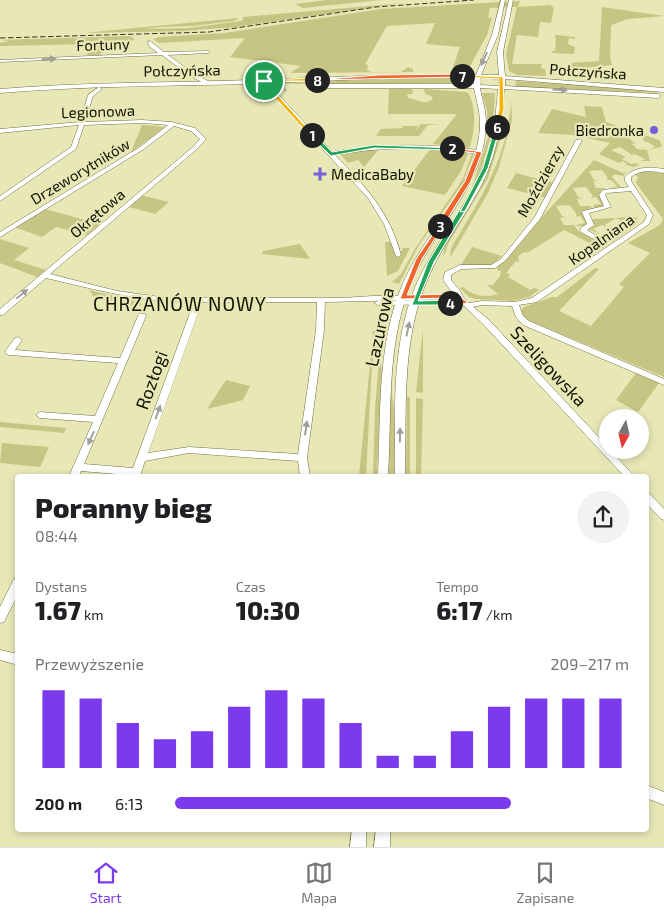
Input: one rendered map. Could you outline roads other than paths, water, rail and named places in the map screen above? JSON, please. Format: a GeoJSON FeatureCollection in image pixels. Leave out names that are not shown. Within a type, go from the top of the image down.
{"type":"FeatureCollection","features":[{"type":"Feature","properties":{"kind":"main road","name":"Lazurowa"},"geometry":{"type":"LineString","coordinates":[[383,474],[388,361],[401,300],[419,259],[468,181],[480,152],[483,120],[476,86],[477,76],[496,29],[503,0]]}},
{"type":"Feature","properties":{"kind":"main road","name":"Lazurowa"},"geometry":{"type":"LineString","coordinates":[[400,474],[402,368],[406,337],[415,300],[431,262],[486,168],[500,119],[502,78],[500,54],[511,0]]}},
{"type":"Feature","properties":{"kind":"main road","name":"Połczyńska"},"geometry":{"type":"LineString","coordinates":[[0,96],[86,89],[262,84],[274,88],[286,85],[378,76],[477,76],[664,90]]}},
{"type":"Feature","properties":{"kind":"main road","name":"Połczyńska"},"geometry":{"type":"LineString","coordinates":[[0,91],[79,85],[208,83],[476,86],[664,96]]}},
{"type":"Feature","properties":{"kind":"main road"},"geometry":{"type":"LineString","coordinates":[[358,847],[359,832]]}},
{"type":"Feature","properties":{"kind":"main road"},"geometry":{"type":"LineString","coordinates":[[382,847],[383,832]]}},
{"type":"Feature","properties":{"kind":"street"},"geometry":{"type":"LineString","coordinates":[[150,42],[151,45],[192,75],[208,83]]}},
{"type":"Feature","properties":{"kind":"street","name":"Fortuny"},"geometry":{"type":"LineString","coordinates":[[0,61],[207,52]]}},
{"type":"Feature","properties":{"kind":"street"},"geometry":{"type":"LineString","coordinates":[[185,83],[193,80],[192,75]]}},
{"type":"Feature","properties":{"kind":"street"},"geometry":{"type":"LineString","coordinates":[[284,103],[286,85]]}},
{"type":"Feature","properties":{"kind":"street"},"geometry":{"type":"LineString","coordinates":[[274,88],[284,103],[370,195],[382,213],[395,241],[398,255]]}},
{"type":"Feature","properties":{"kind":"street"},"geometry":{"type":"LineString","coordinates":[[86,89],[91,95]]}},
{"type":"Feature","properties":{"kind":"street"},"geometry":{"type":"LineString","coordinates":[[0,199],[72,150],[91,95],[99,89]]}},
{"type":"Feature","properties":{"kind":"street","name":"Legionowa"},"geometry":{"type":"LineString","coordinates":[[0,131],[83,122],[156,122],[172,124],[197,132]]}},
{"type":"Feature","properties":{"kind":"street","name":"Drzeworytników"},"geometry":{"type":"LineString","coordinates":[[0,235],[142,148],[172,124]]}},
{"type":"Feature","properties":{"kind":"street","name":"Okrętowa"},"geometry":{"type":"LineString","coordinates":[[0,313],[198,145],[202,139],[197,132]]}},
{"type":"Feature","properties":{"kind":"street","name":"Moździerzy"},"geometry":{"type":"LineString","coordinates":[[464,301],[447,280],[448,274],[460,267],[493,267],[503,260],[537,220],[579,140]]}},
{"type":"Feature","properties":{"kind":"street"},"geometry":{"type":"LineString","coordinates":[[331,154],[360,148],[383,146],[436,147],[480,152]]}},
{"type":"Feature","properties":{"kind":"street","name":"Kopalniana"},"geometry":{"type":"LineString","coordinates":[[464,301],[515,304],[534,300],[647,223],[650,215],[628,181],[628,176],[631,173],[645,170],[664,171]]}},
{"type":"Feature","properties":{"kind":"street"},"geometry":{"type":"LineString","coordinates":[[605,243],[582,231],[591,225],[586,212],[608,207],[602,195],[605,191],[633,189]]}},
{"type":"Feature","properties":{"kind":"street"},"geometry":{"type":"LineString","coordinates":[[45,275],[117,294],[150,299],[464,301]]}},
{"type":"Feature","properties":{"kind":"street","name":"Rozłogi"},"geometry":{"type":"LineString","coordinates":[[142,316],[76,472],[136,474],[199,300]]}},
{"type":"Feature","properties":{"kind":"street"},"geometry":{"type":"LineString","coordinates":[[305,474],[302,458],[320,330],[321,300]]}},
{"type":"Feature","properties":{"kind":"street","name":"Szeligowska"},"geometry":{"type":"LineString","coordinates":[[464,301],[627,474]]}},
{"type":"Feature","properties":{"kind":"street"},"geometry":{"type":"LineString","coordinates":[[515,304],[520,317],[526,323],[664,382]]}},
{"type":"Feature","properties":{"kind":"street","name":"Rozłogi"},"geometry":{"type":"LineString","coordinates":[[18,340],[9,352],[124,361]]}},
{"type":"Feature","properties":{"kind":"street"},"geometry":{"type":"LineString","coordinates":[[40,415],[99,419]]}},
{"type":"Feature","properties":{"kind":"street"},"geometry":{"type":"LineString","coordinates":[[142,458],[189,450],[302,458]]}},
{"type":"Feature","properties":{"kind":"street"},"geometry":{"type":"LineString","coordinates":[[649,499],[664,516]]}},
{"type":"Feature","properties":{"kind":"street"},"geometry":{"type":"LineString","coordinates":[[0,618],[15,588]]}},
{"type":"Feature","properties":{"kind":"street"},"geometry":{"type":"LineString","coordinates":[[0,655],[15,659]]}},
{"type":"Feature","properties":{"kind":"street"},"geometry":{"type":"LineString","coordinates":[[649,792],[664,799]]}},
{"type":"Feature","properties":{"kind":"railway"},"geometry":{"type":"LineString","coordinates":[[0,38],[209,32],[376,7],[474,0]]}},
{"type":"Feature","properties":{"kind":"place","name":"Biedronka"},"geometry":{"type":"Point","coordinates":[654,130]}},
{"type":"Feature","properties":{"kind":"place","name":"MedicaBaby"},"geometry":{"type":"Point","coordinates":[320,174]}},
{"type":"Feature","properties":{"kind":"district","name":"CHRZANÓW NOWY"},"geometry":{"type":"Point","coordinates":[180,303]}}]}
